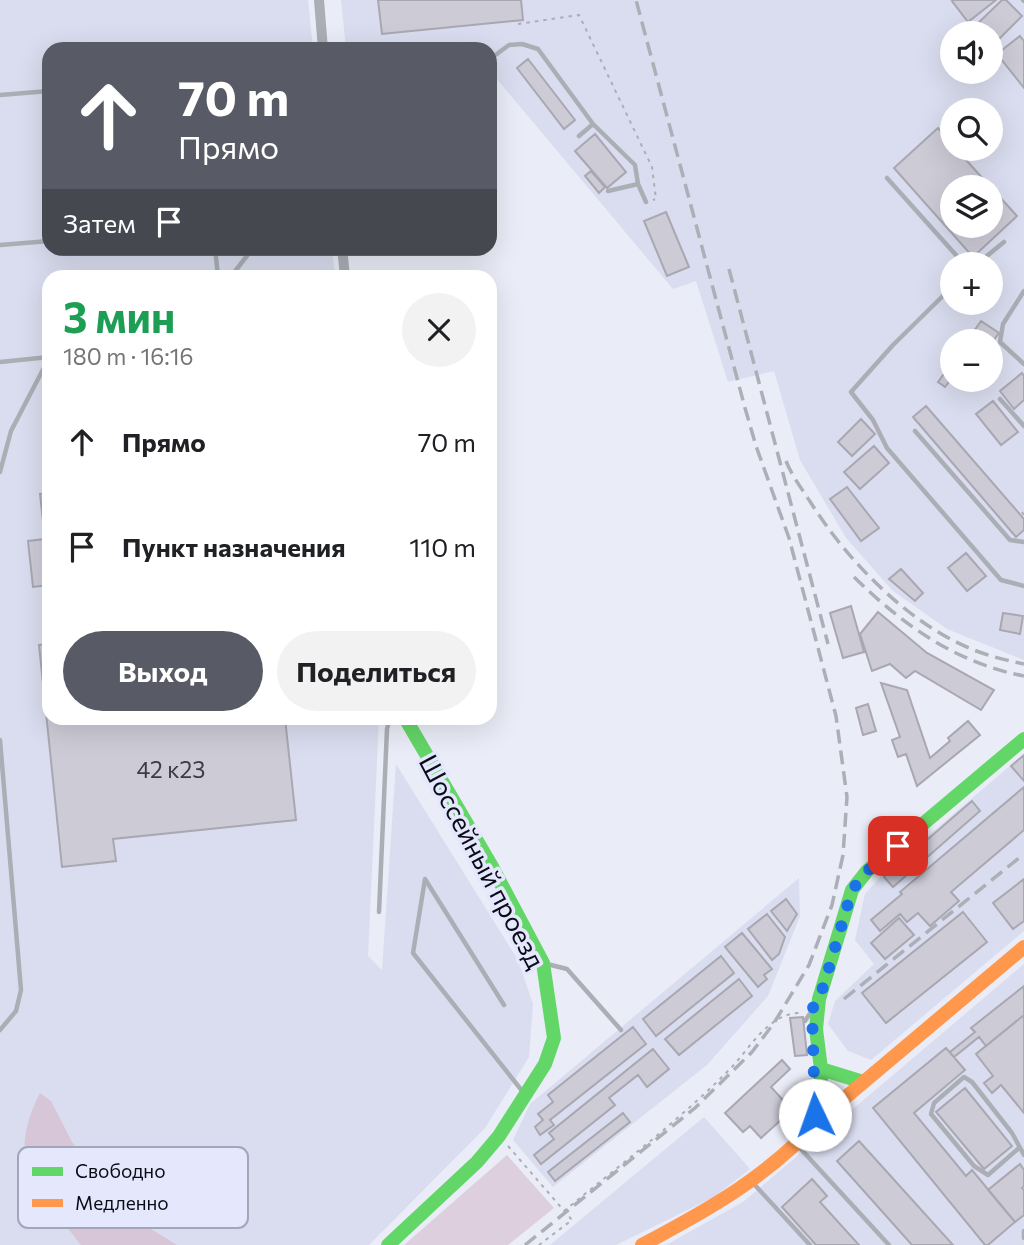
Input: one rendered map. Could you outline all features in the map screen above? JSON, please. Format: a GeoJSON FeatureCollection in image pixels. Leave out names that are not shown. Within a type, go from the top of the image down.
{"type":"FeatureCollection","features":[{"type":"Feature","properties":{"kind":"street"},"geometry":{"type":"LineString","coordinates":[[318,0],[322,42]]}},
{"type":"Feature","properties":{"kind":"street","name":"Шоссейный проезд"},"geometry":{"type":"LineString","coordinates":[[387,1245],[477,1162],[499,1136],[545,1064],[554,1038],[543,963],[491,865],[409,725]]}},
{"type":"Feature","properties":{"kind":"street"},"geometry":{"type":"LineString","coordinates":[[821,1118],[821,1069],[816,1029],[819,999],[852,890],[858,880],[1024,739]]}},
{"type":"Feature","properties":{"kind":"street"},"geometry":{"type":"LineString","coordinates":[[642,1245],[721,1203],[753,1182],[798,1145],[821,1118],[1024,947]]}},
{"type":"Feature","properties":{"kind":"street"},"geometry":{"type":"LineString","coordinates":[[821,1069],[863,1082]]}},
{"type":"Feature","properties":{"kind":"lane"},"geometry":{"type":"LineString","coordinates":[[497,54],[509,45],[522,44],[538,49],[593,124],[635,165],[638,184],[646,202]]}},
{"type":"Feature","properties":{"kind":"lane"},"geometry":{"type":"LineString","coordinates":[[0,95],[42,92]]}},
{"type":"Feature","properties":{"kind":"lane"},"geometry":{"type":"LineString","coordinates":[[579,136],[593,124]]}},
{"type":"Feature","properties":{"kind":"lane"},"geometry":{"type":"LineString","coordinates":[[887,178],[953,252]]}},
{"type":"Feature","properties":{"kind":"lane"},"geometry":{"type":"LineString","coordinates":[[608,191],[638,184]]}},
{"type":"Feature","properties":{"kind":"lane"},"geometry":{"type":"LineString","coordinates":[[0,245],[42,242]]}},
{"type":"Feature","properties":{"kind":"lane"},"geometry":{"type":"LineString","coordinates":[[991,252],[1003,242]]}},
{"type":"Feature","properties":{"kind":"lane"},"geometry":{"type":"LineString","coordinates":[[236,270],[247,256]]}},
{"type":"Feature","properties":{"kind":"lane"},"geometry":{"type":"LineString","coordinates":[[1024,291],[1003,324],[1000,342],[1024,364]]}},
{"type":"Feature","properties":{"kind":"lane"},"geometry":{"type":"LineString","coordinates":[[940,298],[908,329],[851,392],[873,420],[887,448],[1001,580],[1024,586]]}},
{"type":"Feature","properties":{"kind":"lane"},"geometry":{"type":"LineString","coordinates":[[0,362],[42,359]]}},
{"type":"Feature","properties":{"kind":"lane"},"geometry":{"type":"LineString","coordinates":[[0,472],[11,431],[42,371]]}},
{"type":"Feature","properties":{"kind":"lane"},"geometry":{"type":"LineString","coordinates":[[1000,398],[1024,426]]}},
{"type":"Feature","properties":{"kind":"lane"},"geometry":{"type":"LineString","coordinates":[[915,431],[1010,540],[1024,542]]}},
{"type":"Feature","properties":{"kind":"lane"},"geometry":{"type":"LineString","coordinates":[[379,912],[388,725]]}},
{"type":"Feature","properties":{"kind":"lane"},"geometry":{"type":"LineString","coordinates":[[0,740],[21,990],[16,1011],[0,1030]]}},
{"type":"Feature","properties":{"kind":"lane"},"geometry":{"type":"LineString","coordinates":[[504,1005],[425,879],[412,953],[526,1095]]}},
{"type":"Feature","properties":{"kind":"lane"},"geometry":{"type":"LineString","coordinates":[[543,963],[567,970],[621,1030]]}},
{"type":"Feature","properties":{"kind":"lane"},"geometry":{"type":"LineString","coordinates":[[806,1019],[819,999]]}},
{"type":"Feature","properties":{"kind":"lane"},"geometry":{"type":"LineString","coordinates":[[1019,1148],[988,1175],[974,1166],[931,1114],[934,1103],[964,1077],[972,1082],[1012,1133],[1024,1155]]}},
{"type":"Feature","properties":{"kind":"lane"},"geometry":{"type":"LineString","coordinates":[[798,1145],[889,1245]]}},
{"type":"Feature","properties":{"kind":"lane"},"geometry":{"type":"LineString","coordinates":[[753,1182],[810,1245]]}},
{"type":"Feature","properties":{"kind":"lane"},"geometry":{"type":"LineString","coordinates":[[1024,1231],[1024,1238]]}},
{"type":"Feature","properties":{"kind":"path"},"geometry":{"type":"LineString","coordinates":[[518,24],[579,15],[652,167],[656,199],[646,202]]}},
{"type":"Feature","properties":{"kind":"path"},"geometry":{"type":"LineString","coordinates":[[564,1211],[655,1136],[717,1080],[766,1025],[794,1013],[801,1013],[806,1019]]}},
{"type":"Feature","properties":{"kind":"path"},"geometry":{"type":"LineString","coordinates":[[499,1136],[572,1220],[539,1245]]}},
{"type":"Feature","properties":{"kind":"shaded area"},"geometry":{"type":"Polygon","coordinates":[[[0,0],[308,0],[312,42],[42,42],[42,256],[333,256],[334,270],[42,270],[42,725],[379,725],[368,956],[382,970],[396,764],[518,960],[533,1004],[529,1057],[485,1128],[369,1245],[0,1245],[0,0]]]}},
{"type":"Feature","properties":{"kind":"shaded area"},"geometry":{"type":"Polygon","coordinates":[[[341,0],[1024,0],[1024,660],[947,629],[893,591],[846,538],[800,460],[774,371],[728,382],[696,281],[673,289],[497,79],[497,42],[345,42],[341,0]]]}},
{"type":"Feature","properties":{"kind":"shaded area"},"geometry":{"type":"Polygon","coordinates":[[[1024,754],[1024,931],[871,1060],[848,1051],[828,1024],[835,1001],[874,964],[855,940],[865,894],[883,874],[1024,754]]]}},
{"type":"Feature","properties":{"kind":"shaded area"},"geometry":{"type":"Polygon","coordinates":[[[799,878],[800,916],[768,996],[707,1065],[553,1187],[513,1140],[530,1104],[799,878]]]}},
{"type":"Feature","properties":{"kind":"shaded area"},"geometry":{"type":"Polygon","coordinates":[[[1024,964],[1024,1245],[666,1245],[743,1202],[1024,964]]]}},
{"type":"Feature","properties":{"kind":"shaded area"},"geometry":{"type":"Polygon","coordinates":[[[40,1093],[51,1101],[76,1147],[25,1147],[30,1115],[40,1093]]]}},
{"type":"Feature","properties":{"kind":"shaded area"},"geometry":{"type":"Polygon","coordinates":[[[704,1117],[750,1169],[714,1197],[616,1245],[550,1245],[704,1117]]]}},
{"type":"Feature","properties":{"kind":"shaded area"},"geometry":{"type":"Polygon","coordinates":[[[507,1155],[554,1208],[508,1245],[404,1245],[507,1155]]]}},
{"type":"Feature","properties":{"kind":"shaded area"},"geometry":{"type":"Polygon","coordinates":[[[68,1228],[149,1228],[177,1245],[81,1245],[68,1228]]]}},
{"type":"Feature","properties":{"kind":"building"},"geometry":{"type":"Polygon","coordinates":[[[378,0],[521,0],[523,20],[382,34],[378,0]]]}},
{"type":"Feature","properties":{"kind":"building"},"geometry":{"type":"Polygon","coordinates":[[[954,0],[996,0],[969,21],[952,1],[954,0]]]}},
{"type":"Feature","properties":{"kind":"building"},"geometry":{"type":"Polygon","coordinates":[[[1002,0],[1006,0],[1022,16],[1003,35],[1003,21],[980,21],[1002,0]]]}},
{"type":"Feature","properties":{"kind":"building"},"geometry":{"type":"Polygon","coordinates":[[[1020,36],[1024,41],[1024,88],[1003,62],[1003,49],[1020,36]]]}},
{"type":"Feature","properties":{"kind":"building"},"geometry":{"type":"Polygon","coordinates":[[[528,59],[575,120],[564,129],[517,68],[528,59]]]}},
{"type":"Feature","properties":{"kind":"building"},"geometry":{"type":"Polygon","coordinates":[[[938,128],[940,161],[967,161],[980,175],[940,175],[940,220],[894,168],[938,128]]]}},
{"type":"Feature","properties":{"kind":"building"},"geometry":{"type":"Polygon","coordinates":[[[595,134],[626,172],[607,188],[575,151],[595,134]]]}},
{"type":"Feature","properties":{"kind":"building"},"geometry":{"type":"Polygon","coordinates":[[[591,171],[605,187],[599,193],[585,176],[591,171]]]}},
{"type":"Feature","properties":{"kind":"building"},"geometry":{"type":"Polygon","coordinates":[[[1003,201],[1017,216],[1003,229],[1003,201]]]}},
{"type":"Feature","properties":{"kind":"building"},"geometry":{"type":"Polygon","coordinates":[[[666,212],[689,267],[667,276],[644,221],[666,212]]]}},
{"type":"Feature","properties":{"kind":"building"},"geometry":{"type":"Polygon","coordinates":[[[956,238],[993,238],[978,252],[969,252],[956,238]]]}},
{"type":"Feature","properties":{"kind":"building"},"geometry":{"type":"Polygon","coordinates":[[[981,321],[993,329],[975,329],[981,321]]]}},
{"type":"Feature","properties":{"kind":"building"},"geometry":{"type":"Polygon","coordinates":[[[1022,373],[1024,400],[1014,409],[1001,392],[1022,373]]]}},
{"type":"Feature","properties":{"kind":"building"},"geometry":{"type":"Polygon","coordinates":[[[993,401],[1018,432],[1001,445],[976,414],[993,401]]]}},
{"type":"Feature","properties":{"kind":"building"},"geometry":{"type":"Polygon","coordinates":[[[926,406],[1024,519],[1024,530],[1016,537],[913,417],[926,406]]]}},
{"type":"Feature","properties":{"kind":"building"},"geometry":{"type":"Polygon","coordinates":[[[861,419],[875,434],[852,456],[838,442],[861,419]]]}},
{"type":"Feature","properties":{"kind":"building"},"geometry":{"type":"Polygon","coordinates":[[[874,446],[889,463],[860,489],[844,472],[874,446]]]}},
{"type":"Feature","properties":{"kind":"building"},"geometry":{"type":"Polygon","coordinates":[[[847,487],[879,528],[861,541],[830,499],[847,487]]]}},
{"type":"Feature","properties":{"kind":"building"},"geometry":{"type":"Polygon","coordinates":[[[42,539],[42,586],[33,587],[28,541],[42,539]]]}},
{"type":"Feature","properties":{"kind":"building"},"geometry":{"type":"Polygon","coordinates":[[[966,553],[986,576],[967,591],[948,568],[966,553]]]}},
{"type":"Feature","properties":{"kind":"building"},"geometry":{"type":"Polygon","coordinates":[[[901,569],[923,593],[915,601],[889,579],[901,569]]]}},
{"type":"Feature","properties":{"kind":"building"},"geometry":{"type":"Polygon","coordinates":[[[851,606],[864,652],[843,658],[830,613],[851,606]]]}},
{"type":"Feature","properties":{"kind":"building"},"geometry":{"type":"Polygon","coordinates":[[[878,612],[927,653],[994,690],[981,710],[915,671],[906,678],[890,664],[872,671],[860,634],[878,612]]]}},
{"type":"Feature","properties":{"kind":"building"},"geometry":{"type":"Polygon","coordinates":[[[1003,613],[1023,616],[1020,634],[1000,630],[1003,613]]]}},
{"type":"Feature","properties":{"kind":"building"},"geometry":{"type":"Polygon","coordinates":[[[39,645],[42,645],[42,674],[39,645]]]}},
{"type":"Feature","properties":{"kind":"building"},"geometry":{"type":"Polygon","coordinates":[[[881,683],[907,690],[930,758],[968,721],[980,735],[917,786],[906,754],[898,757],[892,740],[900,737],[881,683]]]}},
{"type":"Feature","properties":{"kind":"building"},"geometry":{"type":"Polygon","coordinates":[[[868,704],[876,731],[863,735],[856,708],[868,704]]]}},
{"type":"Feature","properties":{"kind":"building"},"geometry":{"type":"Polygon","coordinates":[[[47,725],[286,725],[296,820],[113,839],[116,861],[62,867],[47,725]]]}},
{"type":"Feature","properties":{"kind":"building"},"geometry":{"type":"Polygon","coordinates":[[[1024,755],[1024,781],[1011,766],[1024,755]]]}},
{"type":"Feature","properties":{"kind":"building"},"geometry":{"type":"Polygon","coordinates":[[[1024,787],[1024,830],[951,892],[959,901],[930,926],[918,913],[907,922],[900,914],[880,931],[871,920],[902,894],[900,892],[1024,787]]]}},
{"type":"Feature","properties":{"kind":"building"},"geometry":{"type":"Polygon","coordinates":[[[972,801],[980,811],[893,887],[884,877],[972,801]]]}},
{"type":"Feature","properties":{"kind":"building"},"geometry":{"type":"Polygon","coordinates":[[[1024,879],[1024,921],[1013,929],[993,903],[1024,879]]]}},
{"type":"Feature","properties":{"kind":"building"},"geometry":{"type":"Polygon","coordinates":[[[786,899],[797,914],[787,931],[771,911],[786,899]]]}},
{"type":"Feature","properties":{"kind":"building"},"geometry":{"type":"Polygon","coordinates":[[[963,912],[987,942],[886,1023],[862,993],[963,912]]]}},
{"type":"Feature","properties":{"kind":"building"},"geometry":{"type":"Polygon","coordinates":[[[767,914],[785,937],[779,954],[772,960],[748,929],[767,914]]]}},
{"type":"Feature","properties":{"kind":"building"},"geometry":{"type":"Polygon","coordinates":[[[899,918],[914,935],[885,959],[871,943],[899,918]]]}},
{"type":"Feature","properties":{"kind":"building"},"geometry":{"type":"Polygon","coordinates":[[[742,933],[772,969],[764,975],[767,979],[758,987],[725,947],[742,933]]]}},
{"type":"Feature","properties":{"kind":"building"},"geometry":{"type":"Polygon","coordinates":[[[721,956],[734,973],[656,1036],[643,1019],[721,956]]]}},
{"type":"Feature","properties":{"kind":"building"},"geometry":{"type":"Polygon","coordinates":[[[739,979],[752,996],[679,1055],[665,1039],[739,979]]]}},
{"type":"Feature","properties":{"kind":"building"},"geometry":{"type":"Polygon","coordinates":[[[1024,986],[1024,1015],[986,1046],[979,1037],[954,1057],[950,1052],[975,1032],[971,1028],[1024,986]]]}},
{"type":"Feature","properties":{"kind":"building"},"geometry":{"type":"Polygon","coordinates":[[[1024,1015],[1024,1113],[1001,1085],[992,1093],[984,1083],[993,1076],[976,1054],[1024,1015]]]}},
{"type":"Feature","properties":{"kind":"building"},"geometry":{"type":"Polygon","coordinates":[[[803,1017],[807,1055],[795,1056],[790,1018],[803,1017]]]}},
{"type":"Feature","properties":{"kind":"building"},"geometry":{"type":"Polygon","coordinates":[[[633,1027],[646,1044],[550,1120],[554,1125],[540,1135],[535,1127],[543,1120],[538,1114],[553,1102],[548,1095],[633,1027]]]}},
{"type":"Feature","properties":{"kind":"building"},"geometry":{"type":"Polygon","coordinates":[[[946,1048],[965,1070],[914,1113],[966,1176],[972,1170],[1015,1222],[988,1245],[985,1245],[873,1108],[946,1048]]]}},
{"type":"Feature","properties":{"kind":"building"},"geometry":{"type":"Polygon","coordinates":[[[653,1049],[669,1069],[647,1087],[638,1075],[609,1098],[615,1105],[541,1164],[534,1155],[554,1139],[549,1133],[653,1049]]]}},
{"type":"Feature","properties":{"kind":"building"},"geometry":{"type":"Polygon","coordinates":[[[782,1060],[790,1069],[771,1087],[792,1110],[761,1138],[750,1126],[743,1132],[725,1113],[782,1060]]]}},
{"type":"Feature","properties":{"kind":"building"},"geometry":{"type":"Polygon","coordinates":[[[965,1088],[1012,1146],[984,1169],[936,1112],[965,1088]]]}},
{"type":"Feature","properties":{"kind":"building"},"geometry":{"type":"Polygon","coordinates":[[[623,1113],[630,1122],[555,1181],[548,1172],[623,1113]]]}},
{"type":"Feature","properties":{"kind":"building"},"geometry":{"type":"Polygon","coordinates":[[[859,1141],[953,1245],[912,1245],[837,1161],[859,1141]]]}},
{"type":"Feature","properties":{"kind":"building"},"geometry":{"type":"Polygon","coordinates":[[[1020,1164],[1024,1170],[1024,1215],[1015,1222],[988,1190],[1020,1164]]]}},
{"type":"Feature","properties":{"kind":"building"},"geometry":{"type":"Polygon","coordinates":[[[812,1179],[827,1196],[820,1202],[859,1245],[816,1245],[782,1207],[812,1179]]]}},
{"type":"Feature","properties":{"kind":"railway"},"geometry":{"type":"LineString","coordinates":[[525,1245],[695,1108],[752,1052],[774,1023],[809,965],[832,905],[843,855],[847,797],[836,716],[789,538],[745,408],[636,0]]}},
{"type":"Feature","properties":{"kind":"railway"},"geometry":{"type":"LineString","coordinates":[[729,269],[828,644]]}},
{"type":"Feature","properties":{"kind":"railway"},"geometry":{"type":"LineString","coordinates":[[786,461],[826,526],[885,592],[932,628],[956,642],[987,655],[1024,664]]}},
{"type":"Feature","properties":{"kind":"railway"},"geometry":{"type":"LineString","coordinates":[[854,577],[892,611],[932,640],[976,662],[1024,676]]}},
{"type":"Feature","properties":{"kind":"railway"},"geometry":{"type":"LineString","coordinates":[[844,999],[1024,854]]}},
{"type":"Feature","properties":{"kind":"traffic: fast"},"geometry":{"type":"LineString","coordinates":[[388,1245],[477,1162],[499,1136],[545,1064],[554,1038],[543,963],[491,865],[409,725]]}},
{"type":"Feature","properties":{"kind":"traffic: fast"},"geometry":{"type":"LineString","coordinates":[[821,1118],[821,1069],[816,1029],[819,999],[852,890],[867,871],[1024,739]]}},
{"type":"Feature","properties":{"kind":"traffic: fast"},"geometry":{"type":"LineString","coordinates":[[821,1069],[863,1082]]}},
{"type":"Feature","properties":{"kind":"traffic: slow"},"geometry":{"type":"LineString","coordinates":[[642,1245],[738,1190],[781,1157],[821,1118],[1024,947]]}},
{"type":"Feature","properties":{"kind":"route"},"geometry":{"type":"LineString","coordinates":[[815,1115],[812,1009],[819,999],[852,890],[867,871],[898,846]]}}]}
